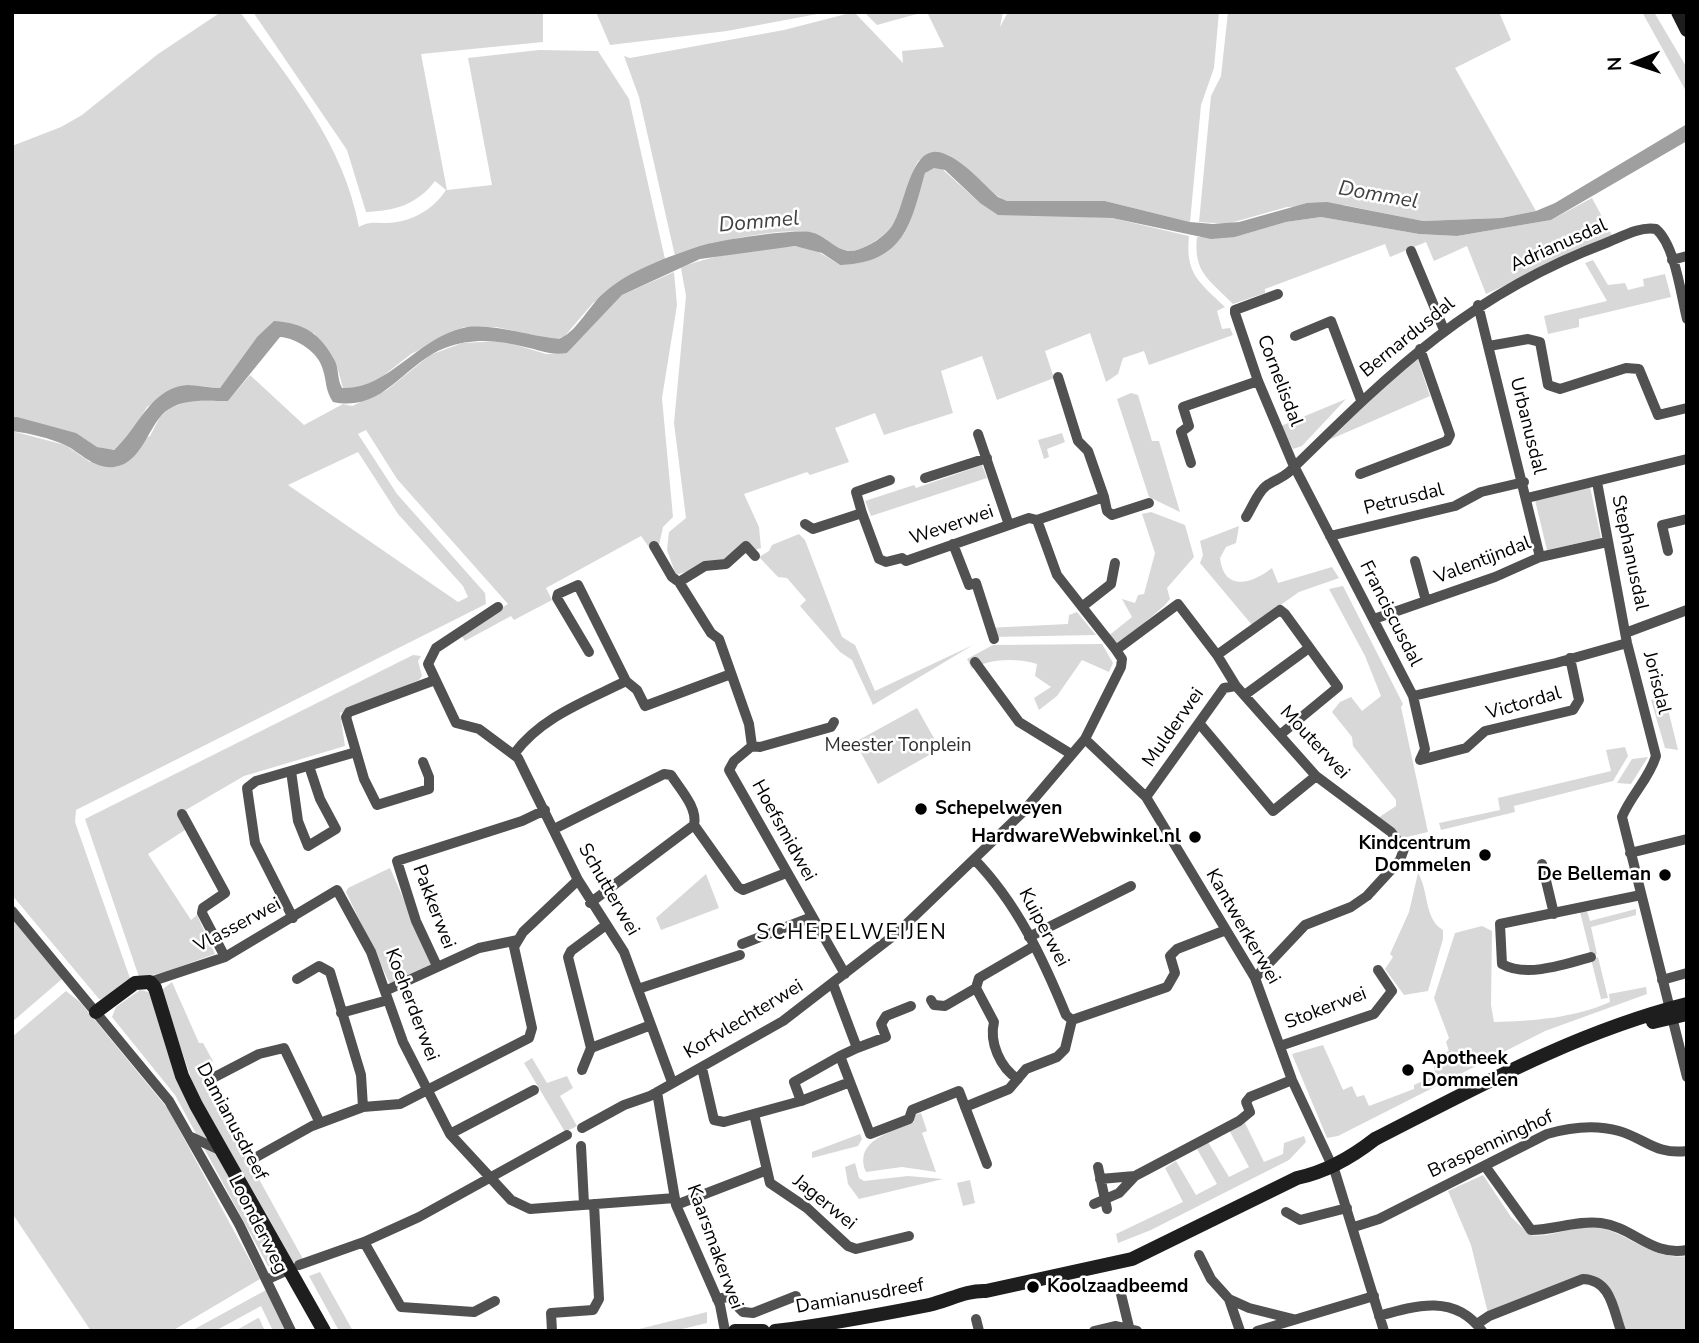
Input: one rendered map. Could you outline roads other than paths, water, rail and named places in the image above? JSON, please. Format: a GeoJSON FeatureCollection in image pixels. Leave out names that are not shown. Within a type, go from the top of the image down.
{"type":"FeatureCollection","features":[{"type":"Feature","properties":{"kind":"street"},"geometry":{"type":"LineString","coordinates":[[1678,12],[1687,30]]}},
{"type":"Feature","properties":{"kind":"street","name":"Adrianusdal"},"geometry":{"type":"LineString","coordinates":[[1478,305],[1573,255],[1633,233],[1656,229],[1665,238],[1672,260]]}},
{"type":"Feature","properties":{"kind":"street"},"geometry":{"type":"LineString","coordinates":[[1411,251],[1444,330]]}},
{"type":"Feature","properties":{"kind":"street"},"geometry":{"type":"LineString","coordinates":[[1687,256],[1672,260],[1687,319]]}},
{"type":"Feature","properties":{"kind":"street","name":"Cornelisdal"},"geometry":{"type":"LineString","coordinates":[[1278,295],[1235,310],[1258,381],[1293,464]]}},
{"type":"Feature","properties":{"kind":"street","name":"Bernardusdal"},"geometry":{"type":"LineString","coordinates":[[1246,517],[1264,487],[1290,471],[1293,464],[1361,400],[1420,349],[1478,305]]}},
{"type":"Feature","properties":{"kind":"street","name":"Urbanusdal"},"geometry":{"type":"LineString","coordinates":[[1478,305],[1524,482],[1540,557]]}},
{"type":"Feature","properties":{"kind":"street","name":"Bernardusdal"},"geometry":{"type":"LineString","coordinates":[[1295,336],[1331,321],[1361,400]]}},
{"type":"Feature","properties":{"kind":"street"},"geometry":{"type":"LineString","coordinates":[[1489,346],[1528,340],[1540,342],[1548,385],[1553,389],[1560,390],[1626,368],[1639,369],[1658,415],[1687,408]]}},
{"type":"Feature","properties":{"kind":"street"},"geometry":{"type":"LineString","coordinates":[[1360,474],[1447,441],[1450,435],[1420,349]]}},
{"type":"Feature","properties":{"kind":"street"},"geometry":{"type":"LineString","coordinates":[[1058,377],[1078,441],[1088,450],[1107,511],[1112,515],[1149,503]]}},
{"type":"Feature","properties":{"kind":"street"},"geometry":{"type":"LineString","coordinates":[[1191,463],[1181,432],[1189,426],[1183,407],[1258,381]]}},
{"type":"Feature","properties":{"kind":"street"},"geometry":{"type":"LineString","coordinates":[[978,434],[1009,525]]}},
{"type":"Feature","properties":{"kind":"street"},"geometry":{"type":"LineString","coordinates":[[925,478],[987,458]]}},
{"type":"Feature","properties":{"kind":"street"},"geometry":{"type":"LineString","coordinates":[[1527,498],[1687,458]]}},
{"type":"Feature","properties":{"kind":"street","name":"Franciscusdal"},"geometry":{"type":"LineString","coordinates":[[1293,464],[1413,696],[1570,658],[1627,637],[1687,610]]}},
{"type":"Feature","properties":{"kind":"street"},"geometry":{"type":"LineString","coordinates":[[805,524],[813,529],[862,513],[856,492],[890,480]]}},
{"type":"Feature","properties":{"kind":"street","name":"Petrusdal"},"geometry":{"type":"LineString","coordinates":[[1330,536],[1455,506],[1480,492],[1524,482]]}},
{"type":"Feature","properties":{"kind":"street","name":"Stephanusdal"},"geometry":{"type":"LineString","coordinates":[[1597,482],[1627,637]]}},
{"type":"Feature","properties":{"kind":"street","name":"Weverwei"},"geometry":{"type":"LineString","coordinates":[[862,513],[879,559],[906,561],[1029,518],[1037,520],[1104,498]]}},
{"type":"Feature","properties":{"kind":"street"},"geometry":{"type":"LineString","coordinates":[[1668,551],[1662,525],[1687,519]]}},
{"type":"Feature","properties":{"kind":"street"},"geometry":{"type":"LineString","coordinates":[[1037,520],[1057,575],[1115,650]]}},
{"type":"Feature","properties":{"kind":"street","name":"Valentijndal"},"geometry":{"type":"LineString","coordinates":[[1374,619],[1495,577],[1540,557],[1607,542]]}},
{"type":"Feature","properties":{"kind":"street"},"geometry":{"type":"LineString","coordinates":[[953,544],[969,585],[976,583],[994,639]]}},
{"type":"Feature","properties":{"kind":"street"},"geometry":{"type":"LineString","coordinates":[[654,546],[710,633],[719,639],[749,724],[752,746],[811,734],[831,727],[834,722]]}},
{"type":"Feature","properties":{"kind":"street"},"geometry":{"type":"LineString","coordinates":[[679,583],[705,566],[726,564],[746,546],[755,556]]}},
{"type":"Feature","properties":{"kind":"street"},"geometry":{"type":"LineString","coordinates":[[1415,561],[1426,601]]}},
{"type":"Feature","properties":{"kind":"street"},"geometry":{"type":"LineString","coordinates":[[1083,606],[1111,584],[1115,564]]}},
{"type":"Feature","properties":{"kind":"street"},"geometry":{"type":"LineString","coordinates":[[589,652],[557,598],[558,594],[578,585],[626,681],[637,690],[645,706],[731,674]]}},
{"type":"Feature","properties":{"kind":"street","name":"Mouterwei"},"geometry":{"type":"LineString","coordinates":[[1115,650],[1178,604],[1217,655],[1236,686],[1246,694],[1316,776],[1400,841],[1403,855],[1367,896],[1351,908],[1305,925],[1255,978]]}},
{"type":"Feature","properties":{"kind":"street"},"geometry":{"type":"LineString","coordinates":[[498,607],[436,648],[428,664],[456,723],[479,729],[514,754],[527,736],[551,719],[626,681]]}},
{"type":"Feature","properties":{"kind":"street"},"geometry":{"type":"LineString","coordinates":[[1217,655],[1280,610],[1338,687],[1280,734]]}},
{"type":"Feature","properties":{"kind":"street","name":"Jorisdal"},"geometry":{"type":"LineString","coordinates":[[1627,637],[1656,756],[1651,770],[1630,798],[1622,817],[1630,853]]}},
{"type":"Feature","properties":{"kind":"street"},"geometry":{"type":"LineString","coordinates":[[1246,694],[1309,648]]}},
{"type":"Feature","properties":{"kind":"street","name":"Korfvlechterwei"},"geometry":{"type":"LineString","coordinates":[[582,1128],[657,1093],[672,1082],[702,1068],[783,1021],[897,933],[1022,813],[1085,739],[1121,667],[1122,659],[1115,650]]}},
{"type":"Feature","properties":{"kind":"street","name":"Victordal"},"geometry":{"type":"LineString","coordinates":[[1413,696],[1425,749],[1420,760],[1466,748],[1485,731],[1573,710],[1579,701],[1570,658]]}},
{"type":"Feature","properties":{"kind":"street"},"geometry":{"type":"LineString","coordinates":[[975,662],[1019,722],[1070,754]]}},
{"type":"Feature","properties":{"kind":"street"},"geometry":{"type":"LineString","coordinates":[[423,762],[429,777],[429,789],[377,805],[364,779],[346,717],[349,712],[435,680]]}},
{"type":"Feature","properties":{"kind":"street","name":"Mulderwei"},"geometry":{"type":"LineString","coordinates":[[1146,797],[1224,688],[1236,686]]}},
{"type":"Feature","properties":{"kind":"street"},"geometry":{"type":"LineString","coordinates":[[1199,723],[1273,811],[1316,776]]}},
{"type":"Feature","properties":{"kind":"street","name":"Kantwerkerwei"},"geometry":{"type":"LineString","coordinates":[[1085,739],[1146,797],[1255,978],[1292,1080],[1347,1208],[1384,1331]]}},
{"type":"Feature","properties":{"kind":"street","name":"Hoefsmidwei"},"geometry":{"type":"LineString","coordinates":[[752,746],[734,761],[729,770],[845,974]]}},
{"type":"Feature","properties":{"kind":"street"},"geometry":{"type":"LineString","coordinates":[[293,918],[255,843],[247,788],[256,781],[356,752]]}},
{"type":"Feature","properties":{"kind":"street","name":"Schutterwei"},"geometry":{"type":"LineString","coordinates":[[514,754],[545,810],[590,903],[624,952],[672,1082]]}},
{"type":"Feature","properties":{"kind":"street"},"geometry":{"type":"LineString","coordinates":[[291,771],[298,821],[308,846],[336,829],[320,799],[309,766]]}},
{"type":"Feature","properties":{"kind":"street"},"geometry":{"type":"LineString","coordinates":[[554,828],[664,774],[671,775],[692,807],[696,817],[694,825],[590,903]]}},
{"type":"Feature","properties":{"kind":"street","name":"Pakkerwei"},"geometry":{"type":"LineString","coordinates":[[437,966],[416,921],[397,862],[522,821],[545,810]]}},
{"type":"Feature","properties":{"kind":"street"},"geometry":{"type":"LineString","coordinates":[[182,814],[225,893],[203,908],[202,913],[225,957]]}},
{"type":"Feature","properties":{"kind":"street"},"geometry":{"type":"LineString","coordinates":[[694,825],[738,887],[743,890],[786,873]]}},
{"type":"Feature","properties":{"kind":"street"},"geometry":{"type":"LineString","coordinates":[[1687,839],[1630,853],[1670,1013],[1685,1059],[1687,1077]]}},
{"type":"Feature","properties":{"kind":"street","name":"Kuiperwei"},"geometry":{"type":"LineString","coordinates":[[974,859],[1000,886],[1032,942],[1066,1015],[1072,1020]]}},
{"type":"Feature","properties":{"kind":"street"},"geometry":{"type":"LineString","coordinates":[[1542,864],[1554,915]]}},
{"type":"Feature","properties":{"kind":"street"},"geometry":{"type":"LineString","coordinates":[[251,1160],[320,1124],[363,1107],[400,1104],[529,1038],[532,1028],[514,947],[578,880]]}},
{"type":"Feature","properties":{"kind":"street"},"geometry":{"type":"LineString","coordinates":[[931,1000],[934,1005],[945,1006],[976,988],[979,978],[1032,942],[1131,887]]}},
{"type":"Feature","properties":{"kind":"street","name":"Vlasserwei"},"geometry":{"type":"LineString","coordinates":[[150,982],[225,957],[337,890]]}},
{"type":"Feature","properties":{"kind":"street","name":"Koeherderwei"},"geometry":{"type":"LineString","coordinates":[[337,890],[372,952],[426,1090],[450,1134],[511,1200],[530,1209],[589,1204],[675,1202],[767,1170]]}},
{"type":"Feature","properties":{"kind":"street"},"geometry":{"type":"LineString","coordinates":[[1591,957],[1550,968],[1509,968],[1502,964],[1500,924],[1641,895]]}},
{"type":"Feature","properties":{"kind":"street","name":"Loonderweg"},"geometry":{"type":"LineString","coordinates":[[12,911],[169,1101],[291,1331]]}},
{"type":"Feature","properties":{"kind":"street"},"geometry":{"type":"LineString","coordinates":[[638,989],[741,949],[812,917]]}},
{"type":"Feature","properties":{"kind":"street"},"geometry":{"type":"LineString","coordinates":[[582,1070],[591,1048],[568,957],[571,951],[606,925]]}},
{"type":"Feature","properties":{"kind":"street"},"geometry":{"type":"LineString","coordinates":[[965,1107],[1009,1090],[1026,1069],[1057,1057],[1065,1049],[1072,1020],[1167,987],[1175,974],[1170,956],[1177,949],[1226,930]]}},
{"type":"Feature","properties":{"kind":"street","name":"Koeherderwei"},"geometry":{"type":"LineString","coordinates":[[341,1013],[387,995],[437,966],[479,948],[518,940]]}},
{"type":"Feature","properties":{"kind":"street"},"geometry":{"type":"LineString","coordinates":[[297,979],[320,966],[326,967],[361,1076],[363,1107]]}},
{"type":"Feature","properties":{"kind":"street","name":"Stokerwei"},"geometry":{"type":"LineString","coordinates":[[1280,1046],[1374,1014],[1392,991],[1378,970]]}},
{"type":"Feature","properties":{"kind":"street"},"geometry":{"type":"LineString","coordinates":[[1662,980],[1687,974]]}},
{"type":"Feature","properties":{"kind":"street"},"geometry":{"type":"LineString","coordinates":[[96,1012],[126,988],[140,981],[150,982]]}},
{"type":"Feature","properties":{"kind":"street","name":"Damianusdreef"},"geometry":{"type":"LineString","coordinates":[[150,982],[159,994],[182,1076],[294,1268],[324,1331]]}},
{"type":"Feature","properties":{"kind":"street"},"geometry":{"type":"LineString","coordinates":[[833,984],[857,1048]]}},
{"type":"Feature","properties":{"kind":"street"},"geometry":{"type":"LineString","coordinates":[[976,988],[994,1022],[991,1033],[1006,1072],[1018,1079]]}},
{"type":"Feature","properties":{"kind":"street","name":"Damianusdreef"},"geometry":{"type":"LineString","coordinates":[[1670,1013],[1687,1004]]}},
{"type":"Feature","properties":{"kind":"street"},"geometry":{"type":"LineString","coordinates":[[801,1101],[794,1082],[840,1056],[886,1037],[881,1024],[886,1016],[911,1006]]}},
{"type":"Feature","properties":{"kind":"street","name":"Damianusdreef"},"geometry":{"type":"LineString","coordinates":[[775,1331],[855,1320],[953,1299],[972,1299],[986,1291],[1085,1267],[1132,1259],[1297,1178],[1312,1164],[1329,1162],[1549,1051],[1622,1022],[1670,1013],[1687,1014]]}},
{"type":"Feature","properties":{"kind":"street"},"geometry":{"type":"LineString","coordinates":[[591,1048],[651,1025]]}},
{"type":"Feature","properties":{"kind":"street"},"geometry":{"type":"LineString","coordinates":[[209,1080],[259,1054],[284,1048],[320,1124]]}},
{"type":"Feature","properties":{"kind":"street"},"geometry":{"type":"LineString","coordinates":[[840,1056],[870,1134],[909,1119],[912,1110],[959,1091],[987,1164]]}},
{"type":"Feature","properties":{"kind":"street"},"geometry":{"type":"LineString","coordinates":[[702,1068],[714,1120],[724,1122],[801,1101],[850,1082]]}},
{"type":"Feature","properties":{"kind":"street"},"geometry":{"type":"LineString","coordinates":[[1135,1176],[1099,1173],[1102,1204],[1135,1176],[1239,1121],[1250,1112],[1246,1102],[1250,1097],[1292,1080]]}},
{"type":"Feature","properties":{"kind":"street"},"geometry":{"type":"LineString","coordinates":[[450,1134],[534,1090]]}},
{"type":"Feature","properties":{"kind":"street","name":"Kaarsmakerwei"},"geometry":{"type":"LineString","coordinates":[[657,1093],[675,1202],[717,1299],[725,1331]]}},
{"type":"Feature","properties":{"kind":"street"},"geometry":{"type":"LineString","coordinates":[[754,1114],[767,1170]]}},
{"type":"Feature","properties":{"kind":"street","name":"Braspenninghof"},"geometry":{"type":"LineString","coordinates":[[1353,1227],[1379,1219],[1547,1133],[1573,1127],[1620,1131],[1667,1154],[1687,1151]]}},
{"type":"Feature","properties":{"kind":"street"},"geometry":{"type":"LineString","coordinates":[[266,1280],[364,1242],[419,1217],[567,1135]]}},
{"type":"Feature","properties":{"kind":"street","name":"Loonderweg"},"geometry":{"type":"LineString","coordinates":[[189,1136],[224,1152]]}},
{"type":"Feature","properties":{"kind":"street"},"geometry":{"type":"LineString","coordinates":[[552,1331],[551,1313],[593,1310],[599,1299],[581,1146]]}},
{"type":"Feature","properties":{"kind":"street"},"geometry":{"type":"LineString","coordinates":[[1485,1166],[1531,1230],[1602,1223],[1654,1248],[1672,1253],[1687,1250]]}},
{"type":"Feature","properties":{"kind":"street","name":"Jagerwei"},"geometry":{"type":"LineString","coordinates":[[767,1170],[770,1183],[807,1208],[848,1246],[856,1249],[909,1236]]}},
{"type":"Feature","properties":{"kind":"street"},"geometry":{"type":"LineString","coordinates":[[1286,1212],[1300,1220],[1347,1208]]}},
{"type":"Feature","properties":{"kind":"street"},"geometry":{"type":"LineString","coordinates":[[364,1242],[401,1307],[474,1312],[495,1301]]}},
{"type":"Feature","properties":{"kind":"street"},"geometry":{"type":"LineString","coordinates":[[1199,1255],[1211,1279],[1229,1298],[1267,1314],[1296,1319]]}},
{"type":"Feature","properties":{"kind":"street"},"geometry":{"type":"LineString","coordinates":[[1379,1316],[1419,1305],[1441,1305],[1458,1308],[1480,1327],[1489,1316],[1583,1279],[1601,1283],[1607,1290],[1621,1331]]}},
{"type":"Feature","properties":{"kind":"street"},"geometry":{"type":"LineString","coordinates":[[1094,1331],[1115,1326],[1133,1329],[1119,1286]]}},
{"type":"Feature","properties":{"kind":"street"},"geometry":{"type":"LineString","coordinates":[[717,1299],[728,1297],[743,1312],[753,1313],[796,1296]]}},
{"type":"Feature","properties":{"kind":"street"},"geometry":{"type":"LineString","coordinates":[[1257,1331],[1374,1296]]}},
{"type":"Feature","properties":{"kind":"street"},"geometry":{"type":"LineString","coordinates":[[1229,1298],[1240,1331]]}},
{"type":"Feature","properties":{"kind":"street"},"geometry":{"type":"LineString","coordinates":[[976,1319],[979,1331]]}},
{"type":"Feature","properties":{"kind":"street"},"geometry":{"type":"LineString","coordinates":[[735,1331],[763,1331]]}},
{"type":"Feature","properties":{"kind":"place","name":"Schepelweyen"},"geometry":{"type":"Point","coordinates":[921,809]}},
{"type":"Feature","properties":{"kind":"place","name":"HardwareWebwinkel.nl"},"geometry":{"type":"Point","coordinates":[1195,837]}},
{"type":"Feature","properties":{"kind":"place","name":"Kindcentrum Dommelen"},"geometry":{"type":"Point","coordinates":[1485,855]}},
{"type":"Feature","properties":{"kind":"place","name":"De Belleman"},"geometry":{"type":"Point","coordinates":[1665,875]}},
{"type":"Feature","properties":{"kind":"place","name":"Apotheek Dommelen"},"geometry":{"type":"Point","coordinates":[1408,1070]}},
{"type":"Feature","properties":{"kind":"place","name":"Koolzaadbeemd"},"geometry":{"type":"Point","coordinates":[1033,1287]}},
{"type":"Feature","properties":{"kind":"district","name":"SCHEPELWEIJEN"},"geometry":{"type":"Point","coordinates":[852,934]}},
{"type":"Feature","properties":{"kind":"water label","name":"Dommel"},"geometry":{"type":"Point","coordinates":[1378,196]}},
{"type":"Feature","properties":{"kind":"water label","name":"Dommel"},"geometry":{"type":"Point","coordinates":[759,223]}},
{"type":"Feature","properties":{"kind":"park label","name":"Meester Tonplein"},"geometry":{"type":"Point","coordinates":[898,746]}}]}
